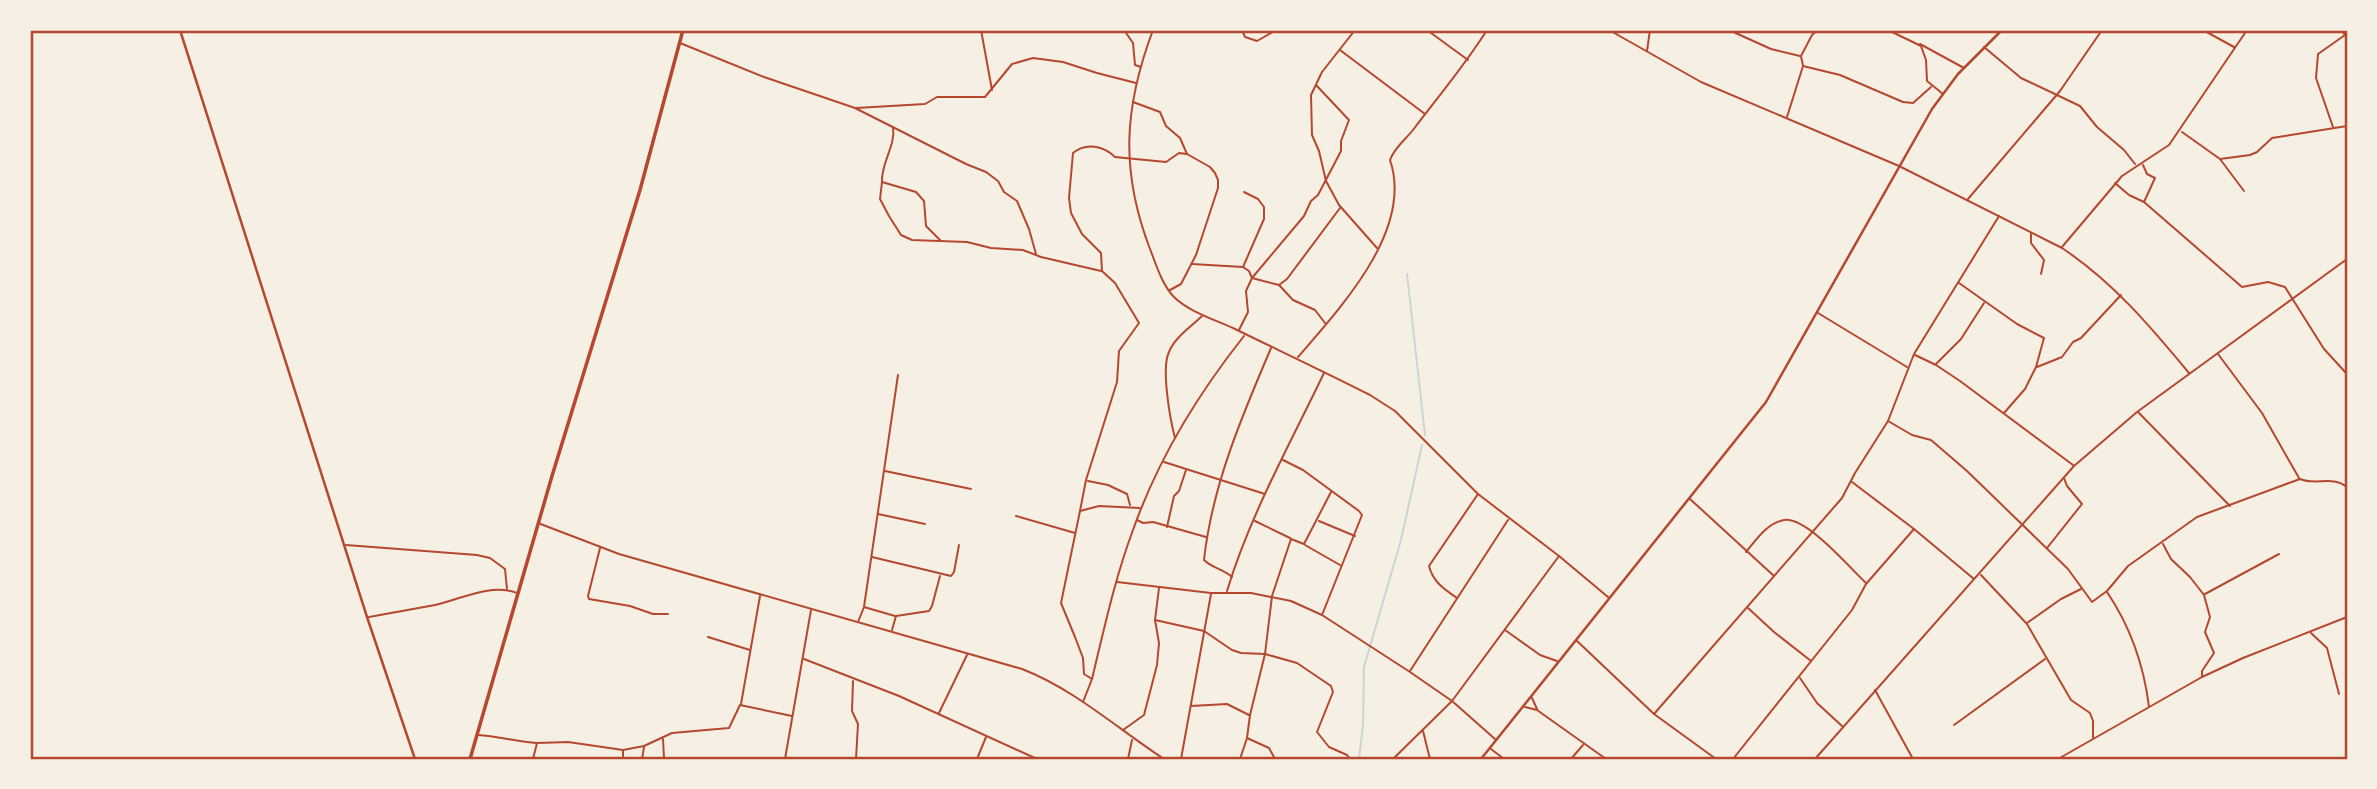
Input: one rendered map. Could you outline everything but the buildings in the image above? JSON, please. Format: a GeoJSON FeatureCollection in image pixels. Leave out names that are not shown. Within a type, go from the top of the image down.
{"type":"FeatureCollection","features":[{"type":"Feature","properties":{"kind":"highway"},"geometry":{"type":"LineString","coordinates":[[470,759],[538,523],[636,202],[683,30]]}},
{"type":"Feature","properties":{"kind":"street"},"geometry":{"type":"LineString","coordinates":[[180,30],[367,617],[415,759]]}},
{"type":"Feature","properties":{"kind":"street"},"geometry":{"type":"LineString","coordinates":[[981,30],[992,90]]}},
{"type":"Feature","properties":{"kind":"street"},"geometry":{"type":"LineString","coordinates":[[1124,30],[1133,43],[1135,65],[1140,67]]}},
{"type":"Feature","properties":{"kind":"street"},"geometry":{"type":"LineString","coordinates":[[1153,30],[1140,67],[1133,103],[1129,160],[1131,186],[1147,240],[1169,291],[1175,298],[1204,314],[1370,395],[1395,411],[1478,494],[1609,598]]}},
{"type":"Feature","properties":{"kind":"street"},"geometry":{"type":"LineString","coordinates":[[1242,30],[1245,37],[1257,41],[1276,30]]}},
{"type":"Feature","properties":{"kind":"street"},"geometry":{"type":"LineString","coordinates":[[1355,30],[1315,85],[1309,102],[1312,135],[1326,181],[1340,207],[1377,248]]}},
{"type":"Feature","properties":{"kind":"street"},"geometry":{"type":"LineString","coordinates":[[1427,30],[1468,60]]}},
{"type":"Feature","properties":{"kind":"street"},"geometry":{"type":"LineString","coordinates":[[1297,359],[1362,279],[1391,218],[1394,194],[1390,160],[1392,152],[1468,60],[1487,30]]}},
{"type":"Feature","properties":{"kind":"street"},"geometry":{"type":"LineString","coordinates":[[1609,30],[1701,82],[1899,166],[2062,248],[2121,295],[2189,374]]}},
{"type":"Feature","properties":{"kind":"street"},"geometry":{"type":"LineString","coordinates":[[1646,52],[1650,30]]}},
{"type":"Feature","properties":{"kind":"street"},"geometry":{"type":"LineString","coordinates":[[1729,30],[1771,49],[1801,56]]}},
{"type":"Feature","properties":{"kind":"street"},"geometry":{"type":"LineString","coordinates":[[1787,118],[1803,66],[1801,56],[1812,35],[1818,30]]}},
{"type":"Feature","properties":{"kind":"street"},"geometry":{"type":"LineString","coordinates":[[1888,30],[1964,68]]}},
{"type":"Feature","properties":{"kind":"street"},"geometry":{"type":"LineString","coordinates":[[1481,759],[1766,402],[1899,166],[1943,94],[1964,68],[2002,30]]}},
{"type":"Feature","properties":{"kind":"street"},"geometry":{"type":"LineString","coordinates":[[1968,200],[2057,96],[2102,30]]}},
{"type":"Feature","properties":{"kind":"street"},"geometry":{"type":"LineString","coordinates":[[2203,30],[2235,47]]}},
{"type":"Feature","properties":{"kind":"street"},"geometry":{"type":"LineString","coordinates":[[2062,248],[2115,183],[2169,145],[2181,131],[2247,30]]}},
{"type":"Feature","properties":{"kind":"street"},"geometry":{"type":"LineString","coordinates":[[2333,128],[2316,78],[2318,54],[2346,36],[2341,30]]}},
{"type":"Feature","properties":{"kind":"street"},"geometry":{"type":"LineString","coordinates":[[1916,42],[1923,50],[1926,77],[1931,87],[1943,94]]}},
{"type":"Feature","properties":{"kind":"street"},"geometry":{"type":"LineString","coordinates":[[679,43],[764,77],[855,108],[985,172],[1017,201],[1029,229],[1035,254]]}},
{"type":"Feature","properties":{"kind":"street"},"geometry":{"type":"LineString","coordinates":[[1984,47],[2021,78],[2080,106],[2096,127],[2124,150],[2137,165]]}},
{"type":"Feature","properties":{"kind":"street"},"geometry":{"type":"LineString","coordinates":[[1339,50],[1425,114]]}},
{"type":"Feature","properties":{"kind":"street"},"geometry":{"type":"LineString","coordinates":[[855,108],[925,104],[937,97],[985,97],[1012,64],[1034,58],[1063,62],[1137,83]]}},
{"type":"Feature","properties":{"kind":"street"},"geometry":{"type":"LineString","coordinates":[[1803,66],[1840,75],[1903,102],[1913,103],[1931,87]]}},
{"type":"Feature","properties":{"kind":"street"},"geometry":{"type":"LineString","coordinates":[[1239,331],[1248,312],[1246,291],[1252,278],[1304,216],[1341,151],[1341,141],[1349,120],[1315,85]]}},
{"type":"Feature","properties":{"kind":"street"},"geometry":{"type":"LineString","coordinates":[[1133,103],[1160,112],[1187,154]]}},
{"type":"Feature","properties":{"kind":"street"},"geometry":{"type":"LineString","coordinates":[[893,126],[895,138],[881,174],[880,199],[901,235],[925,242],[941,241],[1023,250],[1102,271],[1115,283],[1139,323],[1119,351],[1117,382],[1086,480],[1061,603],[1076,636],[1083,658],[1084,674],[1092,679]]}},
{"type":"Feature","properties":{"kind":"street"},"geometry":{"type":"LineString","coordinates":[[2220,159],[2250,155],[2272,138],[2347,126]]}},
{"type":"Feature","properties":{"kind":"street"},"geometry":{"type":"LineString","coordinates":[[2181,131],[2220,159],[2244,191]]}},
{"type":"Feature","properties":{"kind":"street"},"geometry":{"type":"LineString","coordinates":[[1102,271],[1101,253],[1082,234],[1071,213],[1069,198],[1073,153],[1092,146],[1108,150],[1115,157],[1166,162],[1179,153],[1187,154],[1210,167],[1218,183],[1191,264],[1181,285],[1169,291]]}},
{"type":"Feature","properties":{"kind":"street"},"geometry":{"type":"LineString","coordinates":[[2143,164],[2147,174],[2155,178],[2144,202]]}},
{"type":"Feature","properties":{"kind":"street"},"geometry":{"type":"LineString","coordinates":[[881,181],[916,192],[924,201],[926,226],[941,241]]}},
{"type":"Feature","properties":{"kind":"street"},"geometry":{"type":"LineString","coordinates":[[2115,183],[2129,195],[2144,202],[2242,287],[2268,282],[2285,287],[2324,349],[2347,374]]}},
{"type":"Feature","properties":{"kind":"street"},"geometry":{"type":"LineString","coordinates":[[1243,267],[1264,219],[1264,207],[1258,199],[1244,192]]}},
{"type":"Feature","properties":{"kind":"street"},"geometry":{"type":"LineString","coordinates":[[1279,285],[1287,279],[1340,207]]}},
{"type":"Feature","properties":{"kind":"street"},"geometry":{"type":"LineString","coordinates":[[1654,714],[1842,498],[1888,421],[1914,354],[1999,215]]}},
{"type":"Feature","properties":{"kind":"street"},"geometry":{"type":"LineString","coordinates":[[2032,232],[2032,243],[2044,260],[2040,274]]}},
{"type":"Feature","properties":{"kind":"street"},"geometry":{"type":"LineString","coordinates":[[1815,759],[2074,466],[2137,412],[2347,259]]}},
{"type":"Feature","properties":{"kind":"street"},"geometry":{"type":"LineString","coordinates":[[1191,264],[1243,267],[1249,271],[1252,278]]}},
{"type":"Feature","properties":{"kind":"street"},"geometry":{"type":"LineString","coordinates":[[1252,278],[1279,285],[1293,300],[1315,310],[1325,324]]}},
{"type":"Feature","properties":{"kind":"street"},"geometry":{"type":"LineString","coordinates":[[1958,282],[2017,324],[2044,338],[2036,367],[2021,396],[2003,414]]}},
{"type":"Feature","properties":{"kind":"street"},"geometry":{"type":"LineString","coordinates":[[2036,367],[2062,357],[2073,342],[2087,332],[2121,295]]}},
{"type":"Feature","properties":{"kind":"street"},"geometry":{"type":"LineString","coordinates":[[1936,365],[1961,339],[1984,302]]}},
{"type":"Feature","properties":{"kind":"street"},"geometry":{"type":"LineString","coordinates":[[1818,313],[1908,368]]}},
{"type":"Feature","properties":{"kind":"street"},"geometry":{"type":"LineString","coordinates":[[1175,440],[1165,363],[1170,349],[1204,314]]}},
{"type":"Feature","properties":{"kind":"street"},"geometry":{"type":"LineString","coordinates":[[1083,703],[1141,508],[1201,394],[1246,335]]}},
{"type":"Feature","properties":{"kind":"street"},"geometry":{"type":"LineString","coordinates":[[1231,577],[1223,569],[1210,566],[1204,560],[1207,538],[1221,479],[1240,422],[1271,347]]}},
{"type":"Feature","properties":{"kind":"street"},"geometry":{"type":"LineString","coordinates":[[1914,354],[1936,365],[2074,466]]}},
{"type":"Feature","properties":{"kind":"street"},"geometry":{"type":"LineString","coordinates":[[2218,354],[2262,413],[2300,479],[2309,483],[2335,480],[2347,486]]}},
{"type":"Feature","properties":{"kind":"street"},"geometry":{"type":"LineString","coordinates":[[1227,592],[1253,520],[1324,372]]}},
{"type":"Feature","properties":{"kind":"street"},"geometry":{"type":"LineString","coordinates":[[857,623],[864,607],[898,375]]}},
{"type":"Feature","properties":{"kind":"street"},"geometry":{"type":"LineString","coordinates":[[2137,412],[2230,506]]}},
{"type":"Feature","properties":{"kind":"street"},"geometry":{"type":"LineString","coordinates":[[1888,421],[1912,435],[1931,440],[1967,471],[2068,569],[2092,602],[2107,592],[2128,566],[2197,517],[2300,479]]}},
{"type":"Feature","properties":{"kind":"street"},"geometry":{"type":"LineString","coordinates":[[1282,460],[1303,470],[1362,515],[1322,615]]}},
{"type":"Feature","properties":{"kind":"street"},"geometry":{"type":"LineString","coordinates":[[1163,462],[1266,494]]}},
{"type":"Feature","properties":{"kind":"street"},"geometry":{"type":"LineString","coordinates":[[1167,527],[1174,496],[1179,491],[1187,469]]}},
{"type":"Feature","properties":{"kind":"street"},"geometry":{"type":"LineString","coordinates":[[884,471],[971,489]]}},
{"type":"Feature","properties":{"kind":"street"},"geometry":{"type":"LineString","coordinates":[[2047,549],[2082,503],[2067,486],[2064,478]]}},
{"type":"Feature","properties":{"kind":"street"},"geometry":{"type":"LineString","coordinates":[[1086,480],[1108,485],[1127,494],[1130,506]]}},
{"type":"Feature","properties":{"kind":"street"},"geometry":{"type":"LineString","coordinates":[[1852,481],[1974,579]]}},
{"type":"Feature","properties":{"kind":"street"},"geometry":{"type":"LineString","coordinates":[[1304,544],[1331,492]]}},
{"type":"Feature","properties":{"kind":"street"},"geometry":{"type":"LineString","coordinates":[[1458,599],[1440,587],[1429,566],[1478,494]]}},
{"type":"Feature","properties":{"kind":"street"},"geometry":{"type":"LineString","coordinates":[[1690,499],[1775,577]]}},
{"type":"Feature","properties":{"kind":"street"},"geometry":{"type":"LineString","coordinates":[[1080,511],[1099,506],[1141,508]]}},
{"type":"Feature","properties":{"kind":"street"},"geometry":{"type":"LineString","coordinates":[[877,514],[925,524]]}},
{"type":"Feature","properties":{"kind":"street"},"geometry":{"type":"LineString","coordinates":[[1016,516],[1076,533]]}},
{"type":"Feature","properties":{"kind":"street"},"geometry":{"type":"LineString","coordinates":[[1410,672],[1509,519]]}},
{"type":"Feature","properties":{"kind":"street"},"geometry":{"type":"LineString","coordinates":[[1136,520],[1143,523],[1153,522],[1207,538]]}},
{"type":"Feature","properties":{"kind":"street"},"geometry":{"type":"LineString","coordinates":[[1253,520],[1304,544],[1341,566]]}},
{"type":"Feature","properties":{"kind":"street"},"geometry":{"type":"LineString","coordinates":[[1318,520],[1355,536]]}},
{"type":"Feature","properties":{"kind":"street"},"geometry":{"type":"LineString","coordinates":[[1746,552],[1766,529],[1782,520],[1795,520],[1814,533],[1866,584]]}},
{"type":"Feature","properties":{"kind":"street"},"geometry":{"type":"LineString","coordinates":[[538,523],[601,547],[1040,675],[1164,759]]}},
{"type":"Feature","properties":{"kind":"street"},"geometry":{"type":"LineString","coordinates":[[1733,759],[1852,610],[1866,584],[1914,529]]}},
{"type":"Feature","properties":{"kind":"street"},"geometry":{"type":"LineString","coordinates":[[1240,759],[1265,654],[1272,596],[1291,539]]}},
{"type":"Feature","properties":{"kind":"street"},"geometry":{"type":"LineString","coordinates":[[2163,543],[2171,559],[2204,594],[2210,617],[2205,632],[2214,653],[2202,671],[2202,677]]}},
{"type":"Feature","properties":{"kind":"street"},"geometry":{"type":"LineString","coordinates":[[344,545],[491,558],[505,569],[507,589]]}},
{"type":"Feature","properties":{"kind":"street"},"geometry":{"type":"LineString","coordinates":[[871,557],[950,576],[954,572],[959,545]]}},
{"type":"Feature","properties":{"kind":"street"},"geometry":{"type":"LineString","coordinates":[[601,547],[589,599],[630,606],[653,614],[668,614]]}},
{"type":"Feature","properties":{"kind":"street"},"geometry":{"type":"LineString","coordinates":[[2204,594],[2279,554]]}},
{"type":"Feature","properties":{"kind":"street"},"geometry":{"type":"LineString","coordinates":[[1393,759],[1452,701],[1559,556]]}},
{"type":"Feature","properties":{"kind":"street"},"geometry":{"type":"LineString","coordinates":[[1979,573],[2027,624],[2071,700],[2092,716],[2093,739]]}},
{"type":"Feature","properties":{"kind":"street"},"geometry":{"type":"LineString","coordinates":[[864,607],[896,616],[929,611],[940,575]]}},
{"type":"Feature","properties":{"kind":"street"},"geometry":{"type":"LineString","coordinates":[[1117,582],[1211,593],[1272,596],[1290,601],[1322,615],[1410,672],[1452,701],[1496,740]]}},
{"type":"Feature","properties":{"kind":"street"},"geometry":{"type":"LineString","coordinates":[[1122,731],[1144,715],[1157,665],[1155,620],[1159,587]]}},
{"type":"Feature","properties":{"kind":"street"},"geometry":{"type":"LineString","coordinates":[[367,617],[437,604],[486,590],[507,589],[518,594]]}},
{"type":"Feature","properties":{"kind":"street"},"geometry":{"type":"LineString","coordinates":[[2027,624],[2061,599],[2081,589]]}},
{"type":"Feature","properties":{"kind":"street"},"geometry":{"type":"LineString","coordinates":[[2107,592],[2119,609],[2136,650],[2146,684],[2149,707]]}},
{"type":"Feature","properties":{"kind":"street"},"geometry":{"type":"LineString","coordinates":[[1181,759],[1211,593]]}},
{"type":"Feature","properties":{"kind":"street"},"geometry":{"type":"LineString","coordinates":[[477,735],[498,736],[518,742],[568,742],[623,750],[644,746],[672,733],[729,728],[740,705],[760,595]]}},
{"type":"Feature","properties":{"kind":"street"},"geometry":{"type":"LineString","coordinates":[[1748,608],[1812,661]]}},
{"type":"Feature","properties":{"kind":"street"},"geometry":{"type":"LineString","coordinates":[[785,759],[811,610]]}},
{"type":"Feature","properties":{"kind":"street"},"geometry":{"type":"LineString","coordinates":[[892,632],[896,616]]}},
{"type":"Feature","properties":{"kind":"street"},"geometry":{"type":"LineString","coordinates":[[2058,759],[2202,677],[2347,617]]}},
{"type":"Feature","properties":{"kind":"street"},"geometry":{"type":"LineString","coordinates":[[1155,620],[1204,631],[1241,653],[1265,654],[1297,663],[1334,688],[1317,732],[1329,747],[1350,759]]}},
{"type":"Feature","properties":{"kind":"street"},"geometry":{"type":"LineString","coordinates":[[1504,630],[1541,655],[1558,662]]}},
{"type":"Feature","properties":{"kind":"street"},"geometry":{"type":"LineString","coordinates":[[2310,632],[2327,648],[2339,694]]}},
{"type":"Feature","properties":{"kind":"street"},"geometry":{"type":"LineString","coordinates":[[708,637],[751,650]]}},
{"type":"Feature","properties":{"kind":"street"},"geometry":{"type":"LineString","coordinates":[[1576,640],[1654,714],[1716,759]]}},
{"type":"Feature","properties":{"kind":"street"},"geometry":{"type":"LineString","coordinates":[[939,714],[968,653]]}},
{"type":"Feature","properties":{"kind":"street"},"geometry":{"type":"LineString","coordinates":[[1954,725],[2046,658]]}},
{"type":"Feature","properties":{"kind":"street"},"geometry":{"type":"LineString","coordinates":[[804,659],[900,696],[1037,759]]}},
{"type":"Feature","properties":{"kind":"street"},"geometry":{"type":"LineString","coordinates":[[1800,677],[1817,703],[1843,727]]}},
{"type":"Feature","properties":{"kind":"street"},"geometry":{"type":"LineString","coordinates":[[853,680],[851,701],[858,724],[856,759]]}},
{"type":"Feature","properties":{"kind":"street"},"geometry":{"type":"LineString","coordinates":[[1875,690],[1913,759]]}},
{"type":"Feature","properties":{"kind":"street"},"geometry":{"type":"LineString","coordinates":[[1532,696],[1537,710]]}},
{"type":"Feature","properties":{"kind":"street"},"geometry":{"type":"LineString","coordinates":[[1190,706],[1227,704],[1250,715]]}},
{"type":"Feature","properties":{"kind":"street"},"geometry":{"type":"LineString","coordinates":[[740,705],[792,716]]}},
{"type":"Feature","properties":{"kind":"street"},"geometry":{"type":"LineString","coordinates":[[1522,707],[1537,710],[1606,759]]}},
{"type":"Feature","properties":{"kind":"street"},"geometry":{"type":"LineString","coordinates":[[1423,730],[1430,759]]}},
{"type":"Feature","properties":{"kind":"street"},"geometry":{"type":"LineString","coordinates":[[977,759],[987,735]]}},
{"type":"Feature","properties":{"kind":"street"},"geometry":{"type":"LineString","coordinates":[[663,738],[664,759]]}},
{"type":"Feature","properties":{"kind":"street"},"geometry":{"type":"LineString","coordinates":[[1247,738],[1269,748],[1275,759]]}},
{"type":"Feature","properties":{"kind":"street"},"geometry":{"type":"LineString","coordinates":[[1128,759],[1133,739]]}},
{"type":"Feature","properties":{"kind":"street"},"geometry":{"type":"LineString","coordinates":[[533,759],[537,743]]}},
{"type":"Feature","properties":{"kind":"street"},"geometry":{"type":"LineString","coordinates":[[1571,759],[1584,744]]}},
{"type":"Feature","properties":{"kind":"street"},"geometry":{"type":"LineString","coordinates":[[642,759],[644,746]]}},
{"type":"Feature","properties":{"kind":"street"},"geometry":{"type":"LineString","coordinates":[[1490,748],[1504,759]]}},
{"type":"Feature","properties":{"kind":"street"},"geometry":{"type":"LineString","coordinates":[[623,750],[623,759]]}},
{"type":"Feature","properties":{"kind":"waterway"},"geometry":{"type":"LineString","coordinates":[[1407,274],[1425,435]]}},
{"type":"Feature","properties":{"kind":"waterway"},"geometry":{"type":"LineString","coordinates":[[1359,759],[1363,725],[1364,667],[1401,540],[1422,445]]}}]}
